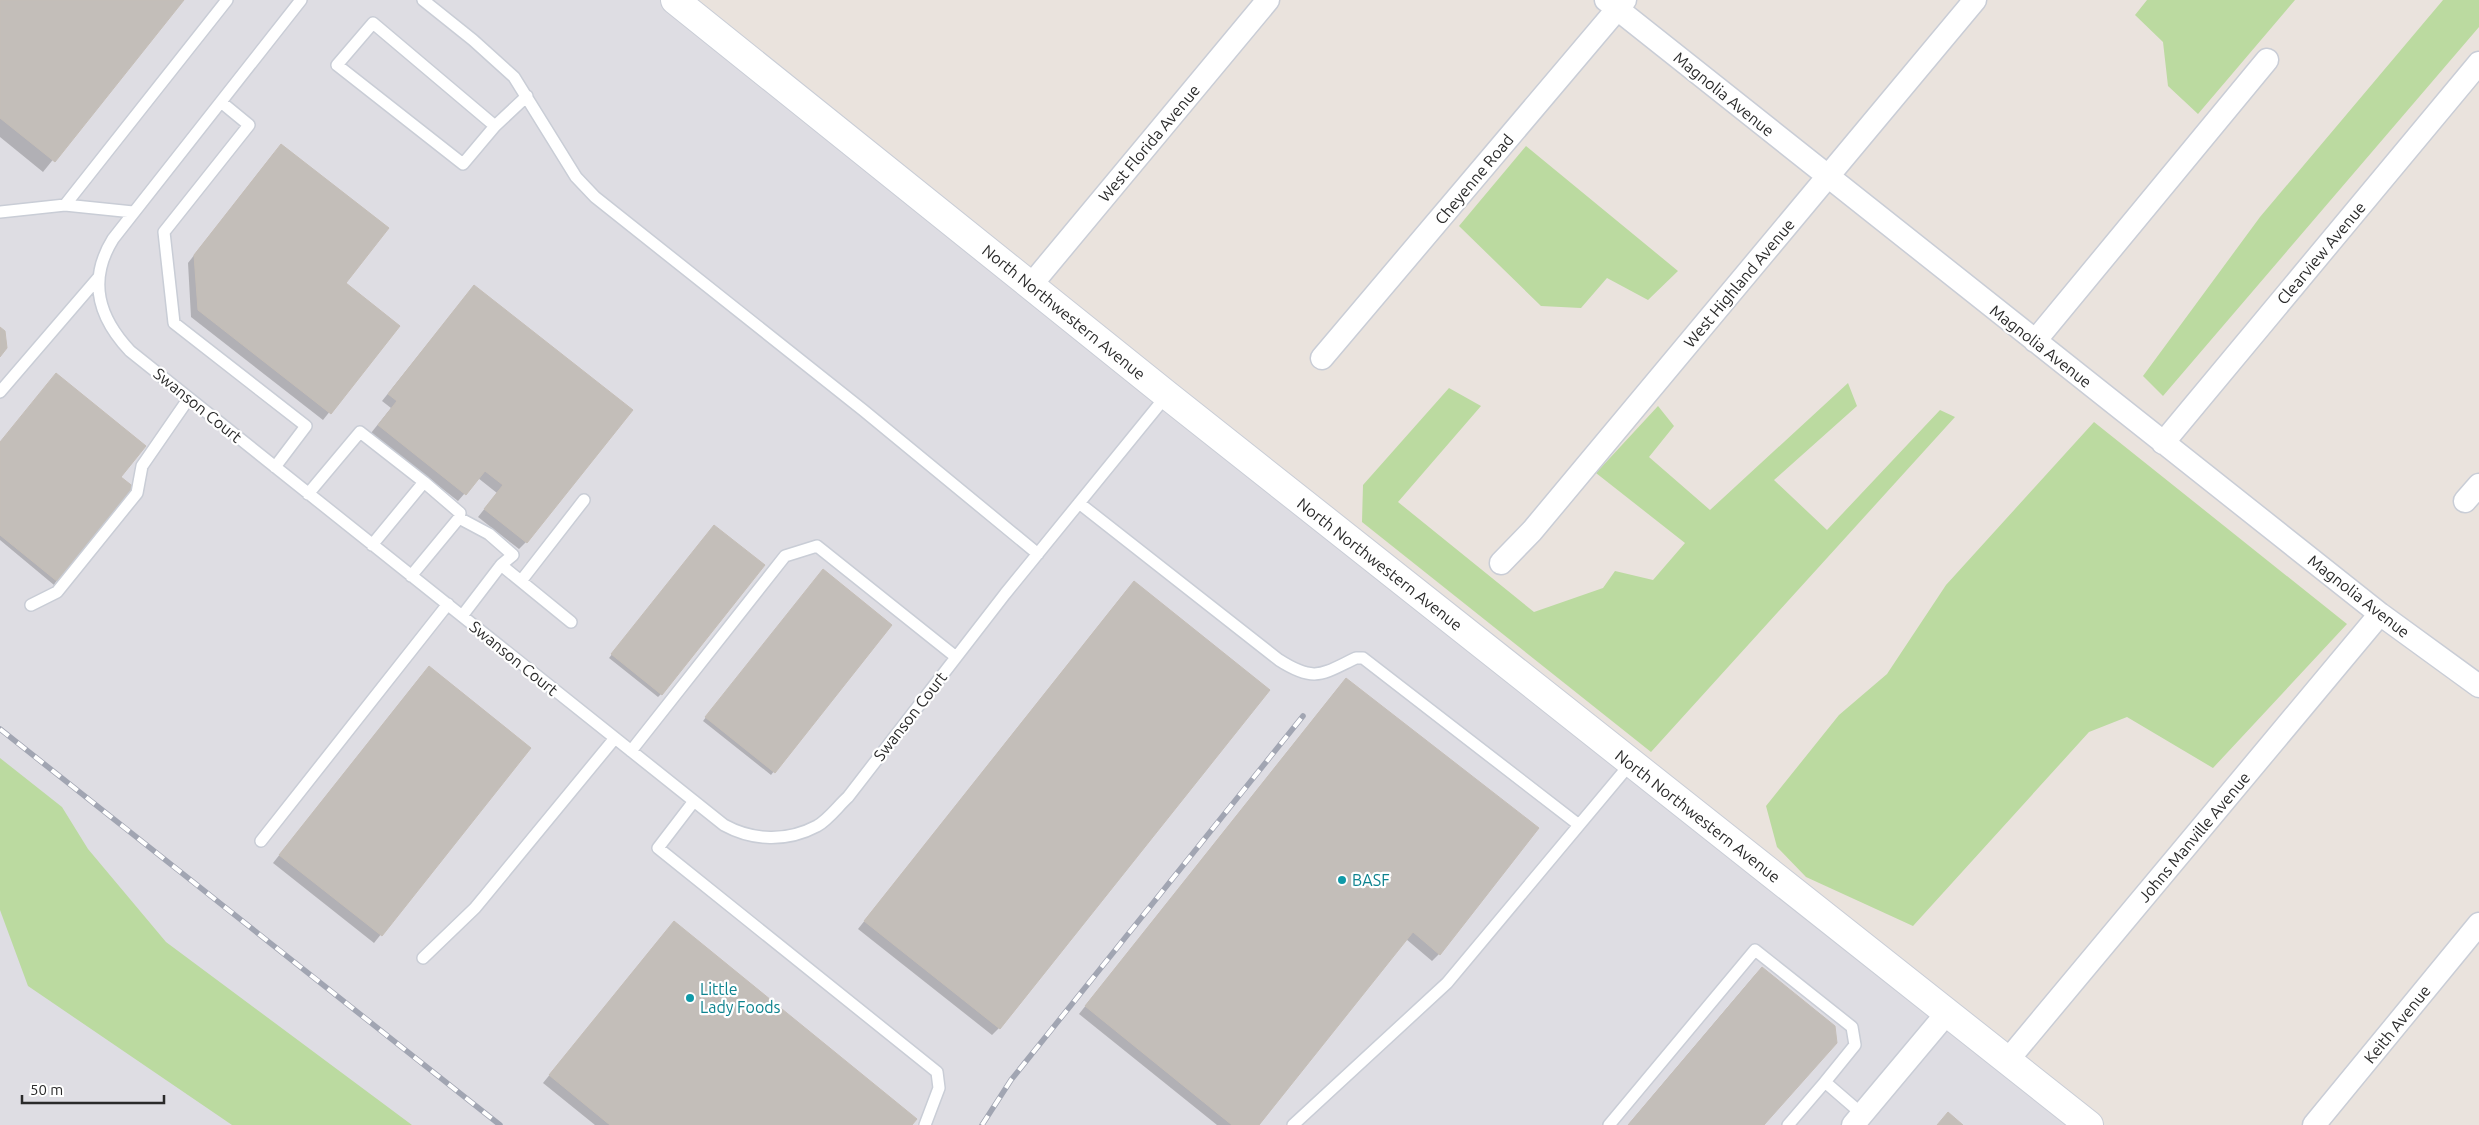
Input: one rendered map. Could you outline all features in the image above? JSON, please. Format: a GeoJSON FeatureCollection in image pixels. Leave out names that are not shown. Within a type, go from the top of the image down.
{"type":"FeatureCollection","features":[{"type":"Feature","properties":{"kind":"street","name":"North Northwestern Avenue"},"geometry":{"type":"LineString","coordinates":[[675,0],[1166,395],[2089,1125]]}},
{"type":"Feature","properties":{"kind":"street","name":"West Florida Avenue"},"geometry":{"type":"LineString","coordinates":[[1031,285],[1268,0]]}},
{"type":"Feature","properties":{"kind":"street","name":"West Highland Avenue"},"geometry":{"type":"LineString","coordinates":[[1501,563],[1532,531],[1975,0]]}},
{"type":"Feature","properties":{"kind":"street","name":"Magnolia Avenue"},"geometry":{"type":"LineString","coordinates":[[1616,3],[1828,176],[2162,443],[2380,614],[2479,686]]}},
{"type":"Feature","properties":{"kind":"street","name":"Cheyenne Road"},"geometry":{"type":"LineString","coordinates":[[1322,358],[1616,3]]}},
{"type":"Feature","properties":{"kind":"street"},"geometry":{"type":"LineString","coordinates":[[2035,342],[2267,60]]}},
{"type":"Feature","properties":{"kind":"street","name":"Clearview Avenue"},"geometry":{"type":"LineString","coordinates":[[2162,443],[2479,63]]}},
{"type":"Feature","properties":{"kind":"street","name":"Johns Manville Avenue"},"geometry":{"type":"LineString","coordinates":[[2007,1061],[2380,614]]}},
{"type":"Feature","properties":{"kind":"street","name":"Keith Avenue"},"geometry":{"type":"LineString","coordinates":[[2314,1125],[2479,924]]}},
{"type":"Feature","properties":{"kind":"street"},"geometry":{"type":"LineString","coordinates":[[1857,1120],[1947,1013]]}},
{"type":"Feature","properties":{"kind":"lane"},"geometry":{"type":"LineString","coordinates":[[65,205],[227,0]]}},
{"type":"Feature","properties":{"kind":"lane","name":"Swanson Court"},"geometry":{"type":"LineString","coordinates":[[301,0],[133,212],[105,251],[98,278],[98,292],[105,318],[116,336],[130,352],[724,825],[736,832],[770,838],[798,833],[817,825],[848,797],[956,657],[1166,395]]}},
{"type":"Feature","properties":{"kind":"lane"},"geometry":{"type":"LineString","coordinates":[[423,0],[474,40],[514,77],[576,177],[595,198],[862,410],[1038,554]]}},
{"type":"Feature","properties":{"kind":"lane"},"geometry":{"type":"LineString","coordinates":[[495,126],[373,23],[336,64],[463,164],[495,126],[527,96]]}},
{"type":"Feature","properties":{"kind":"lane"},"geometry":{"type":"LineString","coordinates":[[220,102],[249,125],[164,232],[174,324],[306,426],[275,467]]}},
{"type":"Feature","properties":{"kind":"lane"},"geometry":{"type":"LineString","coordinates":[[0,212],[65,205],[133,212]]}},
{"type":"Feature","properties":{"kind":"lane"},"geometry":{"type":"LineString","coordinates":[[0,392],[98,278]]}},
{"type":"Feature","properties":{"kind":"lane"},"geometry":{"type":"LineString","coordinates":[[32,605],[57,592],[137,493],[142,466],[189,398]]}},
{"type":"Feature","properties":{"kind":"lane"},"geometry":{"type":"LineString","coordinates":[[308,494],[360,432],[424,482],[460,512],[458,518],[411,576]]}},
{"type":"Feature","properties":{"kind":"lane"},"geometry":{"type":"LineString","coordinates":[[372,545],[424,482]]}},
{"type":"Feature","properties":{"kind":"lane"},"geometry":{"type":"LineString","coordinates":[[521,581],[584,500]]}},
{"type":"Feature","properties":{"kind":"lane"},"geometry":{"type":"LineString","coordinates":[[1079,503],[1279,660],[1298,672],[1316,675],[1356,658],[1363,658],[1580,825]]}},
{"type":"Feature","properties":{"kind":"lane"},"geometry":{"type":"LineString","coordinates":[[458,518],[489,534],[513,556],[501,565],[462,616]]}},
{"type":"Feature","properties":{"kind":"lane"},"geometry":{"type":"LineString","coordinates":[[631,751],[785,556],[817,546],[956,657]]}},
{"type":"Feature","properties":{"kind":"lane"},"geometry":{"type":"LineString","coordinates":[[501,565],[571,622]]}},
{"type":"Feature","properties":{"kind":"lane"},"geometry":{"type":"LineString","coordinates":[[262,841],[448,604]]}},
{"type":"Feature","properties":{"kind":"lane"},"geometry":{"type":"LineString","coordinates":[[423,958],[475,908],[615,738]]}},
{"type":"Feature","properties":{"kind":"lane"},"geometry":{"type":"LineString","coordinates":[[1292,1125],[1447,983],[1631,763]]}},
{"type":"Feature","properties":{"kind":"lane"},"geometry":{"type":"LineString","coordinates":[[694,801],[658,848],[937,1072],[939,1088],[925,1125]]}},
{"type":"Feature","properties":{"kind":"lane"},"geometry":{"type":"LineString","coordinates":[[1609,1125],[1755,950],[1852,1028],[1855,1045],[1788,1125]]}},
{"type":"Feature","properties":{"kind":"lane"},"geometry":{"type":"LineString","coordinates":[[1825,1082],[1857,1120]]}},
{"type":"Feature","properties":{"kind":"shaded area"},"geometry":{"type":"Polygon","coordinates":[[[0,0],[680,0],[2097,1125],[0,1125],[0,0]]]}},
{"type":"Feature","properties":{"kind":"green space"},"geometry":{"type":"Polygon","coordinates":[[[2147,0],[2295,0],[2198,114],[2168,86],[2163,42],[2135,15],[2147,0]]]}},
{"type":"Feature","properties":{"kind":"green space"},"geometry":{"type":"Polygon","coordinates":[[[2443,0],[2479,0],[2479,27],[2163,396],[2143,376],[2260,217],[2443,0]]]}},
{"type":"Feature","properties":{"kind":"green space"},"geometry":{"type":"Polygon","coordinates":[[[1526,146],[1678,271],[1648,300],[1607,278],[1581,308],[1541,306],[1459,226],[1526,146]]]}},
{"type":"Feature","properties":{"kind":"green space"},"geometry":{"type":"Polygon","coordinates":[[[1848,383],[1857,406],[1774,480],[1827,530],[1940,410],[1955,417],[1651,752],[1362,522],[1363,485],[1449,388],[1481,406],[1398,502],[1534,612],[1603,588],[1615,571],[1653,580],[1685,543],[1596,473],[1658,406],[1674,426],[1649,457],[1710,510],[1848,383]]]}},
{"type":"Feature","properties":{"kind":"green space"},"geometry":{"type":"Polygon","coordinates":[[[2094,422],[2347,624],[2213,768],[2127,717],[2089,732],[1913,926],[1806,877],[1777,847],[1766,806],[1839,715],[1887,674],[1946,585],[2094,422]]]}},
{"type":"Feature","properties":{"kind":"green space"},"geometry":{"type":"Polygon","coordinates":[[[0,758],[62,807],[88,849],[166,942],[412,1125],[232,1125],[28,986],[0,910],[0,758]]]}},
{"type":"Feature","properties":{"kind":"building"},"geometry":{"type":"Polygon","coordinates":[[[0,0],[184,0],[55,162],[0,118],[0,0]]]}},
{"type":"Feature","properties":{"kind":"building"},"geometry":{"type":"Polygon","coordinates":[[[281,144],[389,228],[346,283],[400,326],[331,414],[198,310],[194,255],[281,144]]]}},
{"type":"Feature","properties":{"kind":"building"},"geometry":{"type":"Polygon","coordinates":[[[474,285],[633,410],[527,543],[484,509],[503,485],[485,471],[466,495],[378,425],[397,401],[388,394],[474,285]]]}},
{"type":"Feature","properties":{"kind":"building"},"geometry":{"type":"Polygon","coordinates":[[[0,327],[5,331],[7,348],[0,357],[0,327]]]}},
{"type":"Feature","properties":{"kind":"building"},"geometry":{"type":"Polygon","coordinates":[[[56,373],[146,446],[121,477],[135,488],[58,582],[0,535],[0,442],[56,373]]]}},
{"type":"Feature","properties":{"kind":"building"},"geometry":{"type":"Polygon","coordinates":[[[714,525],[765,565],[662,695],[611,654],[714,525]]]}},
{"type":"Feature","properties":{"kind":"building"},"geometry":{"type":"Polygon","coordinates":[[[823,569],[892,625],[775,773],[705,717],[823,569]]]}},
{"type":"Feature","properties":{"kind":"building"},"geometry":{"type":"Polygon","coordinates":[[[1134,581],[1270,690],[1000,1029],[864,921],[1134,581]]]}},
{"type":"Feature","properties":{"kind":"building"},"geometry":{"type":"Polygon","coordinates":[[[429,666],[531,748],[382,936],[279,855],[429,666]]]}},
{"type":"Feature","properties":{"kind":"building","name":"BASF"},"geometry":{"type":"Polygon","coordinates":[[[1346,678],[1539,828],[1440,955],[1413,932],[1259,1125],[1232,1125],[1085,1006],[1346,678]]]}},
{"type":"Feature","properties":{"kind":"building","name":"Little Lady Foods"},"geometry":{"type":"Polygon","coordinates":[[[674,921],[917,1119],[912,1125],[610,1125],[549,1075],[674,921]]]}},
{"type":"Feature","properties":{"kind":"building"},"geometry":{"type":"Polygon","coordinates":[[[1762,967],[1835,1026],[1837,1043],[1764,1125],[1628,1125],[1762,967]]]}},
{"type":"Feature","properties":{"kind":"building"},"geometry":{"type":"Polygon","coordinates":[[[1948,1112],[1963,1125],[1937,1125],[1948,1112]]]}},
{"type":"Feature","properties":{"kind":"railway"},"geometry":{"type":"LineString","coordinates":[[982,1125],[1011,1080],[1303,716]]}},
{"type":"Feature","properties":{"kind":"railway"},"geometry":{"type":"LineString","coordinates":[[0,729],[500,1125]]}},
{"type":"Feature","properties":{"kind":"place","name":"BASF"},"geometry":{"type":"Point","coordinates":[1342,880]}},
{"type":"Feature","properties":{"kind":"place","name":"Little Lady Foods"},"geometry":{"type":"Point","coordinates":[690,998]}}]}
